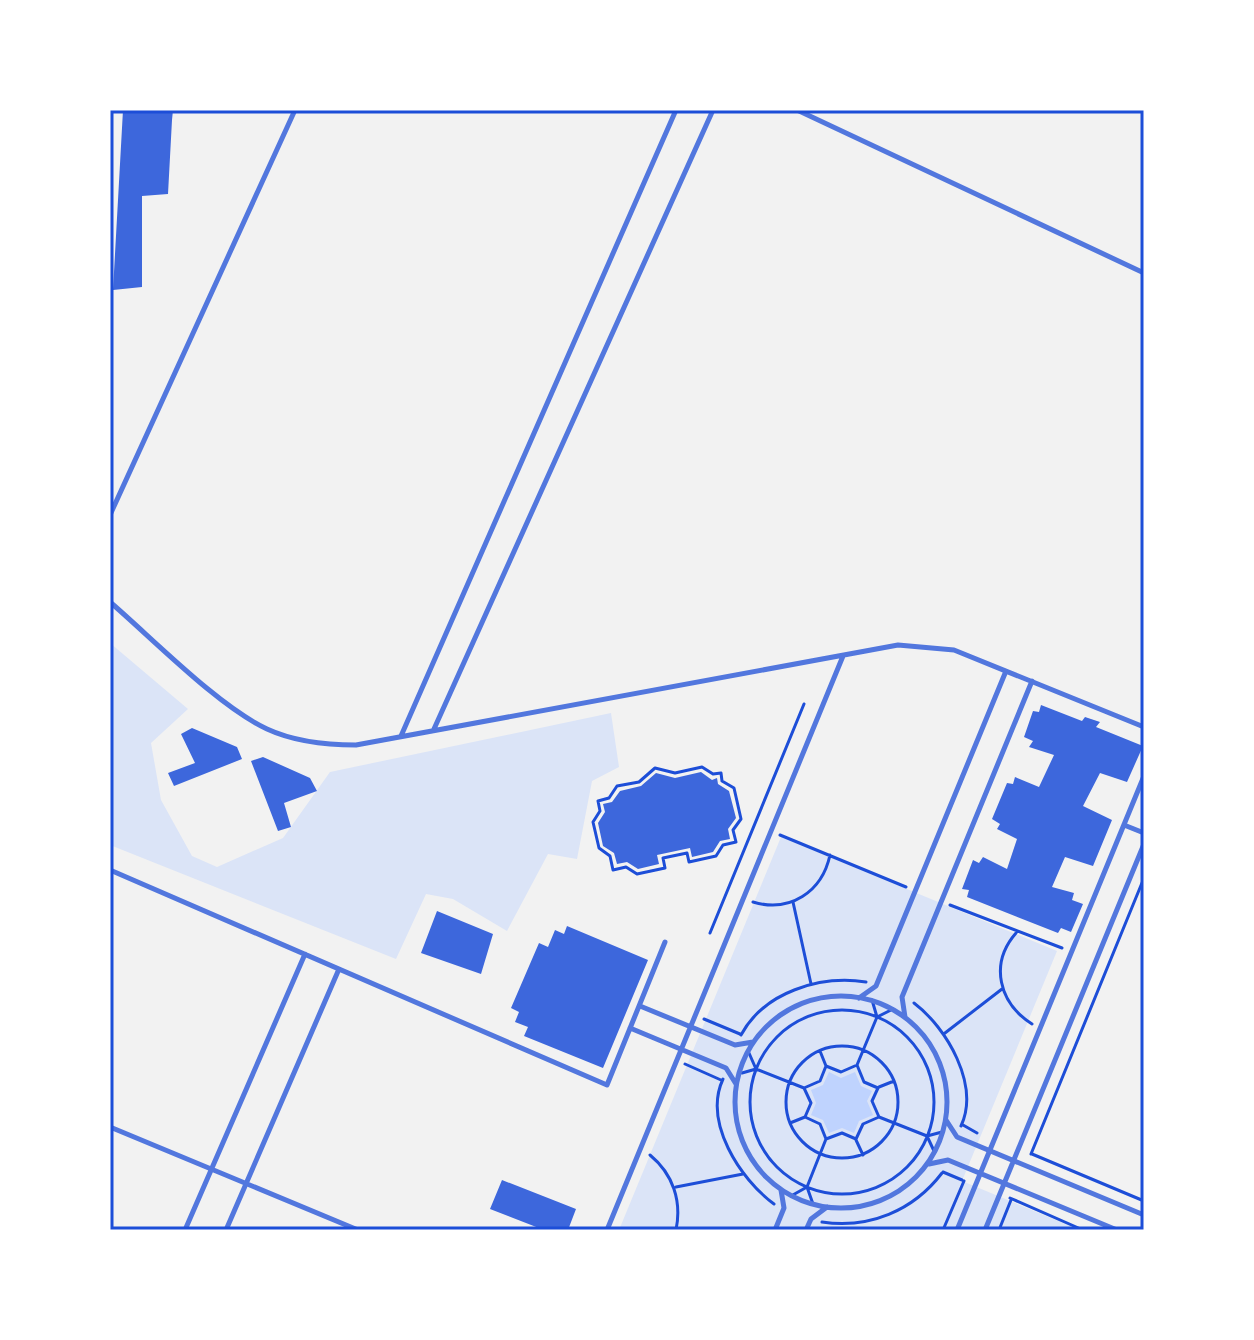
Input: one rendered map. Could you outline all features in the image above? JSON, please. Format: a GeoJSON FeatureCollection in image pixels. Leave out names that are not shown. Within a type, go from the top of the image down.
{"type":"FeatureCollection","features":[{"type":"Feature","properties":{"kind":"lane"},"geometry":{"type":"LineString","coordinates":[[110,515],[295,110]]}},
{"type":"Feature","properties":{"kind":"lane"},"geometry":{"type":"LineString","coordinates":[[401,736],[676,110]]}},
{"type":"Feature","properties":{"kind":"lane"},"geometry":{"type":"LineString","coordinates":[[434,730],[713,110]]}},
{"type":"Feature","properties":{"kind":"lane"},"geometry":{"type":"LineString","coordinates":[[797,110],[1144,273]]}},
{"type":"Feature","properties":{"kind":"lane"},"geometry":{"type":"LineString","coordinates":[[110,602],[241,715],[268,729],[326,745],[356,745],[898,645],[954,650],[1144,727]]}},
{"type":"Feature","properties":{"kind":"lane"},"geometry":{"type":"LineString","coordinates":[[607,1230],[843,655]]}},
{"type":"Feature","properties":{"kind":"lane"},"geometry":{"type":"LineString","coordinates":[[859,998],[876,986],[1006,671]]}},
{"type":"Feature","properties":{"kind":"lane"},"geometry":{"type":"LineString","coordinates":[[906,1018],[902,997],[1032,681]]}},
{"type":"Feature","properties":{"kind":"lane"},"geometry":{"type":"LineString","coordinates":[[957,1230],[1144,776]]}},
{"type":"Feature","properties":{"kind":"lane"},"geometry":{"type":"LineString","coordinates":[[1124,825],[1144,833]]}},
{"type":"Feature","properties":{"kind":"lane"},"geometry":{"type":"LineString","coordinates":[[985,1230],[1144,844]]}},
{"type":"Feature","properties":{"kind":"lane"},"geometry":{"type":"LineString","coordinates":[[110,870],[607,1085],[665,942]]}},
{"type":"Feature","properties":{"kind":"lane"},"geometry":{"type":"LineString","coordinates":[[185,1230],[305,954]]}},
{"type":"Feature","properties":{"kind":"lane"},"geometry":{"type":"LineString","coordinates":[[226,1230],[339,969]]}},
{"type":"Feature","properties":{"kind":"lane"},"geometry":{"type":"LineString","coordinates":[[827,997],[872,1001],[906,1018],[922,1034],[940,1064],[947,1097],[944,1131],[928,1164],[913,1181],[884,1199],[850,1208],[813,1204],[781,1189],[757,1166],[746,1148],[736,1117],[739,1074],[754,1041],[777,1018],[795,1007],[827,997]]}},
{"type":"Feature","properties":{"kind":"lane"},"geometry":{"type":"LineString","coordinates":[[639,1006],[735,1045],[754,1041]]}},
{"type":"Feature","properties":{"kind":"lane"},"geometry":{"type":"LineString","coordinates":[[630,1028],[726,1068],[737,1084]]}},
{"type":"Feature","properties":{"kind":"lane"},"geometry":{"type":"LineString","coordinates":[[946,1120],[957,1137],[1144,1215]]}},
{"type":"Feature","properties":{"kind":"lane"},"geometry":{"type":"LineString","coordinates":[[110,1127],[358,1230]]}},
{"type":"Feature","properties":{"kind":"lane"},"geometry":{"type":"LineString","coordinates":[[928,1164],[948,1160],[1117,1230]]}},
{"type":"Feature","properties":{"kind":"lane"},"geometry":{"type":"LineString","coordinates":[[775,1230],[784,1208],[781,1189]]}},
{"type":"Feature","properties":{"kind":"lane"},"geometry":{"type":"LineString","coordinates":[[806,1230],[827,1207]]}},
{"type":"Feature","properties":{"kind":"path"},"geometry":{"type":"LineString","coordinates":[[710,933],[804,704]]}},
{"type":"Feature","properties":{"kind":"path"},"geometry":{"type":"LineString","coordinates":[[702,767],[713,774],[721,773],[722,781],[734,788],[741,819],[733,830],[736,842],[723,845],[716,856],[689,862],[687,853],[663,858],[665,868],[637,874],[626,867],[613,870],[610,856],[599,848],[593,822],[600,811],[598,801],[609,798],[617,786],[639,782],[655,768],[675,773],[702,767]]}},
{"type":"Feature","properties":{"kind":"path"},"geometry":{"type":"LineString","coordinates":[[754,824],[906,887]]}},
{"type":"Feature","properties":{"kind":"path"},"geometry":{"type":"LineString","coordinates":[[753,902],[769,905],[793,902],[818,884],[830,855]]}},
{"type":"Feature","properties":{"kind":"path"},"geometry":{"type":"LineString","coordinates":[[1031,1154],[1144,878]]}},
{"type":"Feature","properties":{"kind":"path"},"geometry":{"type":"LineString","coordinates":[[793,902],[811,984]]}},
{"type":"Feature","properties":{"kind":"path"},"geometry":{"type":"LineString","coordinates":[[950,905],[1016,933],[1070,950]]}},
{"type":"Feature","properties":{"kind":"path"},"geometry":{"type":"LineString","coordinates":[[1016,933],[1002,959],[1002,989],[1017,1013],[1035,1026]]}},
{"type":"Feature","properties":{"kind":"path"},"geometry":{"type":"LineString","coordinates":[[756,1069],[740,1034],[757,1014],[787,992],[811,984],[867,982],[877,1017],[857,1065],[841,1072],[826,1066],[819,1050]]}},
{"type":"Feature","properties":{"kind":"path"},"geometry":{"type":"LineString","coordinates":[[944,1034],[1002,989]]}},
{"type":"Feature","properties":{"kind":"path"},"geometry":{"type":"LineString","coordinates":[[877,1017],[910,1001],[944,1034],[959,1066],[964,1090],[963,1125],[927,1136],[879,1117],[872,1101],[878,1088],[894,1081]]}},
{"type":"Feature","properties":{"kind":"path"},"geometry":{"type":"LineString","coordinates":[[838,1010],[877,1017],[909,1039],[929,1072],[933,1111],[927,1136],[905,1168],[871,1189],[845,1194],[807,1187],[775,1165],[754,1132],[750,1094],[756,1069],[778,1036],[799,1020],[838,1010]]}},
{"type":"Feature","properties":{"kind":"path"},"geometry":{"type":"LineString","coordinates":[[842,1045],[864,1050],[882,1063],[894,1081],[899,1102],[894,1123],[882,1142],[863,1155],[841,1158],[820,1154],[801,1142],[789,1124],[785,1103],[789,1082],[801,1063],[819,1050],[842,1045]]}},
{"type":"Feature","properties":{"kind":"path"},"geometry":{"type":"LineString","coordinates":[[857,1065],[864,1082],[878,1088]]}},
{"type":"Feature","properties":{"kind":"path"},"geometry":{"type":"LineString","coordinates":[[804,1088],[820,1081],[826,1066]]}},
{"type":"Feature","properties":{"kind":"path"},"geometry":{"type":"LineString","coordinates":[[789,1124],[805,1117],[811,1103],[804,1088],[756,1069],[721,1080],[720,1117],[730,1153],[743,1174],[776,1205],[807,1187],[826,1139],[820,1124],[805,1117]]}},
{"type":"Feature","properties":{"kind":"path"},"geometry":{"type":"LineString","coordinates":[[856,1139],[863,1124],[879,1117]]}},
{"type":"Feature","properties":{"kind":"path"},"geometry":{"type":"LineString","coordinates":[[826,1139],[842,1133],[856,1139],[863,1155]]}},
{"type":"Feature","properties":{"kind":"path"},"geometry":{"type":"LineString","coordinates":[[807,1187],[819,1222],[866,1222],[888,1215],[919,1197],[943,1172],[927,1136]]}},
{"type":"Feature","properties":{"kind":"path"},"geometry":{"type":"LineString","coordinates":[[649,1154],[662,1165],[674,1188],[678,1209],[676,1230]]}},
{"type":"Feature","properties":{"kind":"path"},"geometry":{"type":"LineString","coordinates":[[1014,1161],[1031,1154],[1144,1201]]}},
{"type":"Feature","properties":{"kind":"path"},"geometry":{"type":"LineString","coordinates":[[674,1188],[743,1174]]}},
{"type":"Feature","properties":{"kind":"path"},"geometry":{"type":"LineString","coordinates":[[943,1230],[964,1181]]}},
{"type":"Feature","properties":{"kind":"path"},"geometry":{"type":"LineString","coordinates":[[999,1230],[1011,1200]]}},
{"type":"Feature","properties":{"kind":"path"},"geometry":{"type":"LineString","coordinates":[[866,1222],[869,1230]]}},
{"type":"Feature","properties":{"kind":"shaded area"},"geometry":{"type":"Polygon","coordinates":[[[110,643],[188,709],[151,743],[161,800],[192,856],[217,867],[283,838],[330,772],[611,713],[619,767],[592,781],[577,859],[548,854],[507,931],[453,899],[426,894],[396,959],[110,845],[110,643]]]}},
{"type":"Feature","properties":{"kind":"shaded area"},"geometry":{"type":"Polygon","coordinates":[[[781,837],[1057,951],[962,1181],[1080,1230],[619,1230],[781,837]]]}},
{"type":"Feature","properties":{"kind":"water"},"geometry":{"type":"Polygon","coordinates":[[[829,1072],[841,1078],[855,1072],[861,1086],[872,1091],[867,1101],[873,1115],[859,1121],[854,1133],[842,1128],[829,1133],[823,1120],[811,1115],[816,1103],[811,1090],[823,1085],[829,1072]]]}},
{"type":"Feature","properties":{"kind":"building"},"geometry":{"type":"Polygon","coordinates":[[[123,110],[173,110],[168,194],[142,196],[142,287],[113,290],[123,110]]]}},
{"type":"Feature","properties":{"kind":"building"},"geometry":{"type":"Polygon","coordinates":[[[1041,705],[1082,721],[1085,717],[1100,722],[1096,727],[1143,746],[1127,782],[1100,773],[1083,806],[1112,820],[1093,866],[1065,857],[1052,887],[1074,893],[1072,900],[1083,904],[1071,932],[1061,928],[1058,933],[967,897],[969,890],[962,889],[973,860],[979,863],[983,857],[1007,869],[1017,839],[997,829],[1000,824],[992,819],[1007,783],[1013,784],[1015,777],[1039,787],[1054,755],[1029,747],[1033,741],[1024,737],[1033,711],[1039,712],[1041,705]]]}},
{"type":"Feature","properties":{"kind":"building"},"geometry":{"type":"Polygon","coordinates":[[[192,728],[237,747],[242,759],[174,786],[168,773],[195,763],[181,734],[192,728]]]}},
{"type":"Feature","properties":{"kind":"building"},"geometry":{"type":"Polygon","coordinates":[[[263,757],[310,778],[317,791],[284,803],[291,827],[278,831],[251,761],[263,757]]]}},
{"type":"Feature","properties":{"kind":"building"},"geometry":{"type":"Polygon","coordinates":[[[701,772],[712,780],[717,778],[718,784],[729,791],[736,818],[728,829],[730,839],[720,841],[713,852],[692,857],[690,848],[657,855],[659,864],[638,869],[627,862],[617,864],[614,853],[603,846],[598,823],[605,812],[603,804],[612,802],[620,791],[641,786],[656,773],[675,778],[701,772]]]}},
{"type":"Feature","properties":{"kind":"building"},"geometry":{"type":"Polygon","coordinates":[[[437,911],[493,934],[481,974],[421,953],[437,911]]]}},
{"type":"Feature","properties":{"kind":"building"},"geometry":{"type":"Polygon","coordinates":[[[567,926],[648,960],[603,1068],[524,1036],[528,1027],[515,1022],[519,1012],[511,1008],[539,943],[548,947],[555,930],[564,934],[567,926]]]}},
{"type":"Feature","properties":{"kind":"building"},"geometry":{"type":"Polygon","coordinates":[[[502,1180],[576,1209],[568,1230],[544,1230],[490,1209],[502,1180]]]}}]}
